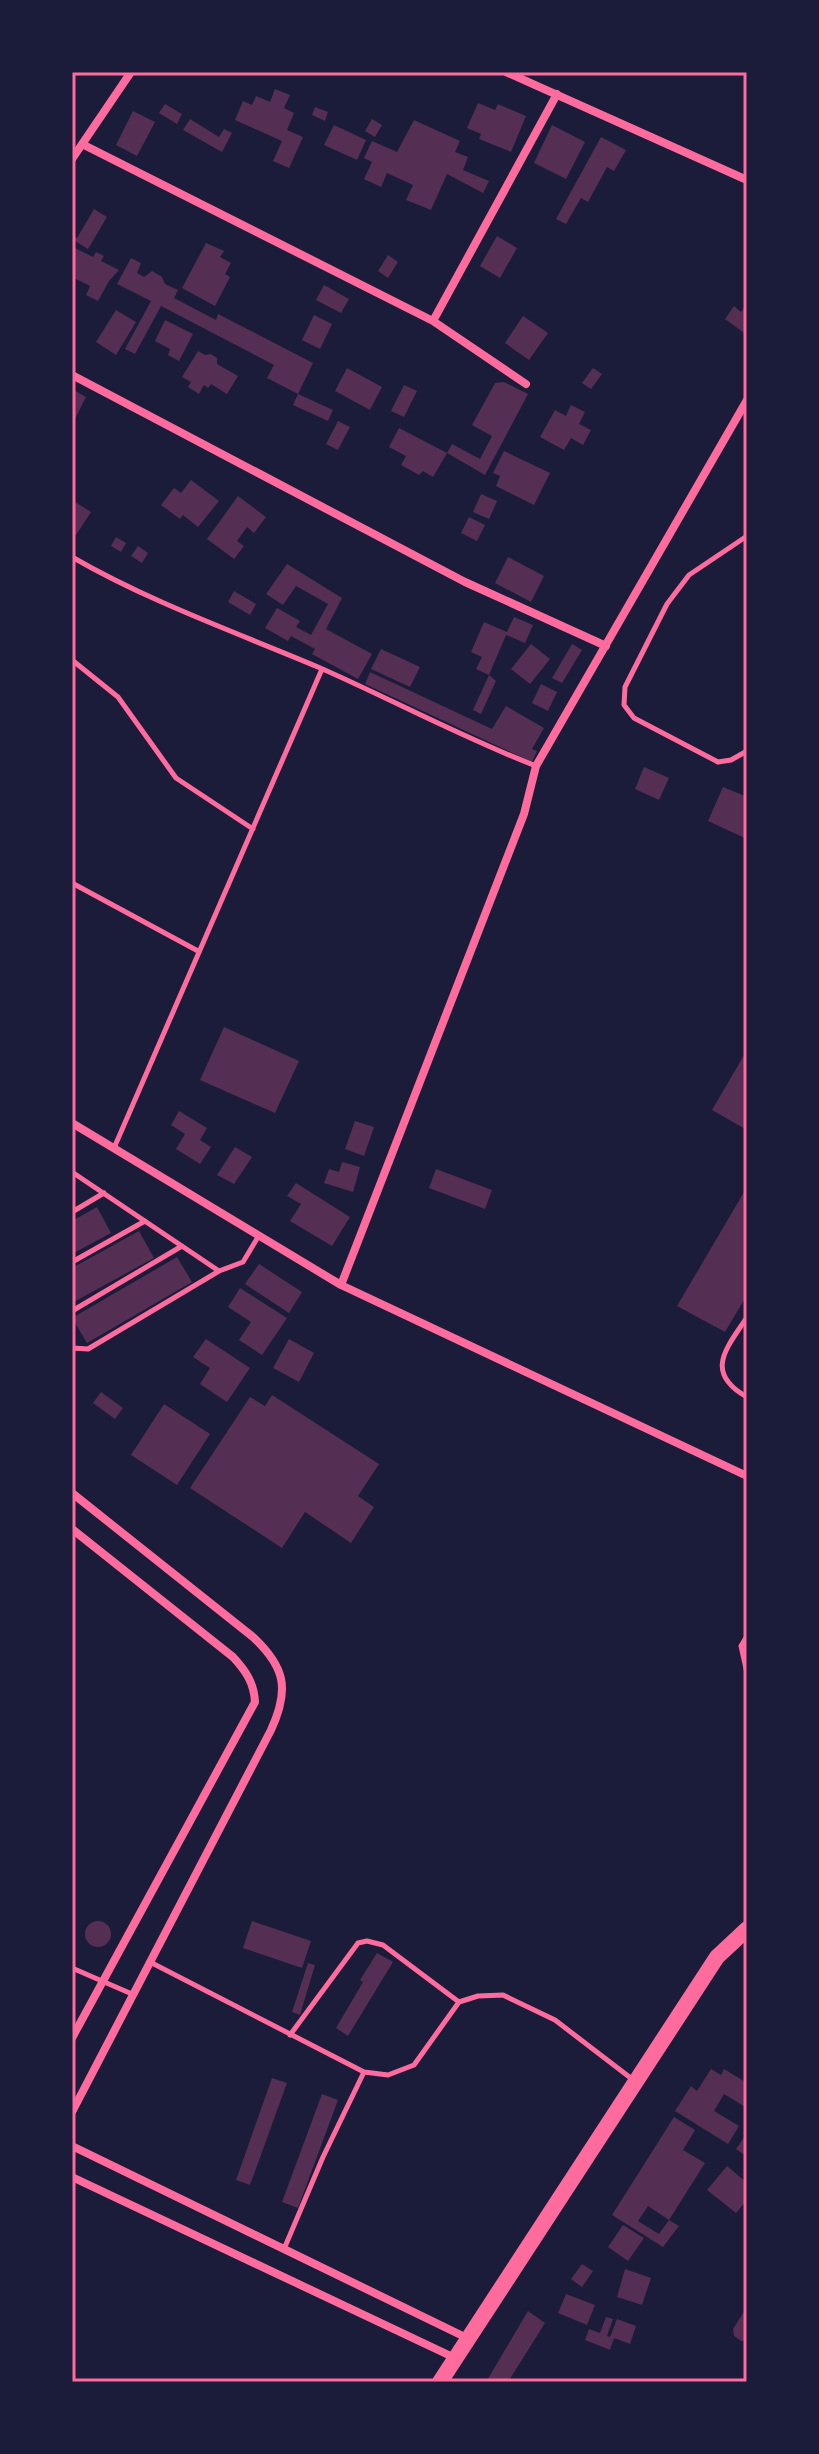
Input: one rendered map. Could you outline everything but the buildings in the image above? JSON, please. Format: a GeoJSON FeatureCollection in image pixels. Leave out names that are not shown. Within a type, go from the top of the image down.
{"type":"FeatureCollection","features":[{"type":"Feature","properties":{"kind":"highway"},"geometry":{"type":"LineString","coordinates":[[440,2382],[717,1957],[746,1930]]}},
{"type":"Feature","properties":{"kind":"street"},"geometry":{"type":"LineString","coordinates":[[72,159],[131,72]]}},
{"type":"Feature","properties":{"kind":"street"},"geometry":{"type":"LineString","coordinates":[[506,72],[747,180]]}},
{"type":"Feature","properties":{"kind":"street"},"geometry":{"type":"LineString","coordinates":[[433,321],[557,94]]}},
{"type":"Feature","properties":{"kind":"street"},"geometry":{"type":"LineString","coordinates":[[82,144],[433,321],[526,384]]}},
{"type":"Feature","properties":{"kind":"street"},"geometry":{"type":"LineString","coordinates":[[72,375],[465,582],[606,646]]}},
{"type":"Feature","properties":{"kind":"street"},"geometry":{"type":"LineString","coordinates":[[341,1285],[524,814],[536,766],[747,400]]}},
{"type":"Feature","properties":{"kind":"street"},"geometry":{"type":"LineString","coordinates":[[72,1123],[341,1285],[747,1476]]}},
{"type":"Feature","properties":{"kind":"street"},"geometry":{"type":"LineString","coordinates":[[72,1493],[270,1652],[279,1669],[283,1690],[280,1712],[72,2112]]}},
{"type":"Feature","properties":{"kind":"street"},"geometry":{"type":"LineString","coordinates":[[72,1529],[233,1657],[246,1672],[254,1689],[255,1702],[72,2038]]}},
{"type":"Feature","properties":{"kind":"street"},"geometry":{"type":"LineString","coordinates":[[72,2146],[467,2338]]}},
{"type":"Feature","properties":{"kind":"street"},"geometry":{"type":"LineString","coordinates":[[72,2177],[455,2358]]}},
{"type":"Feature","properties":{"kind":"lane"},"geometry":{"type":"LineString","coordinates":[[747,536],[689,575],[667,604],[625,687],[624,705],[634,718],[718,762],[731,760],[747,751]]}},
{"type":"Feature","properties":{"kind":"lane"},"geometry":{"type":"LineString","coordinates":[[72,557],[145,595],[322,669],[473,742],[536,766]]}},
{"type":"Feature","properties":{"kind":"lane"},"geometry":{"type":"LineString","coordinates":[[72,660],[118,697],[176,778],[253,829]]}},
{"type":"Feature","properties":{"kind":"lane"},"geometry":{"type":"LineString","coordinates":[[113,1149],[322,669]]}},
{"type":"Feature","properties":{"kind":"lane"},"geometry":{"type":"LineString","coordinates":[[72,883],[198,951]]}},
{"type":"Feature","properties":{"kind":"lane"},"geometry":{"type":"LineString","coordinates":[[72,1172],[219,1271]]}},
{"type":"Feature","properties":{"kind":"lane"},"geometry":{"type":"LineString","coordinates":[[72,1212],[104,1193]]}},
{"type":"Feature","properties":{"kind":"lane"},"geometry":{"type":"LineString","coordinates":[[72,1262],[145,1221]]}},
{"type":"Feature","properties":{"kind":"lane"},"geometry":{"type":"LineString","coordinates":[[72,1348],[88,1349],[219,1271],[243,1262],[258,1237]]}},
{"type":"Feature","properties":{"kind":"lane"},"geometry":{"type":"LineString","coordinates":[[72,1311],[182,1246]]}},
{"type":"Feature","properties":{"kind":"lane"},"geometry":{"type":"LineString","coordinates":[[747,1317],[722,1356],[722,1374],[732,1388],[747,1397]]}},
{"type":"Feature","properties":{"kind":"lane"},"geometry":{"type":"LineString","coordinates":[[747,1636],[741,1646],[747,1673]]}},
{"type":"Feature","properties":{"kind":"lane"},"geometry":{"type":"LineString","coordinates":[[290,2035],[358,1943],[367,1941],[383,1945],[459,2002]]}},
{"type":"Feature","properties":{"kind":"lane"},"geometry":{"type":"LineString","coordinates":[[149,1961],[364,2072],[388,2075],[414,2065],[459,2002],[478,1996],[503,1995],[555,2020],[635,2082]]}},
{"type":"Feature","properties":{"kind":"lane"},"geometry":{"type":"LineString","coordinates":[[72,1968],[132,1994]]}},
{"type":"Feature","properties":{"kind":"lane"},"geometry":{"type":"LineString","coordinates":[[284,2249],[364,2072]]}}]}
